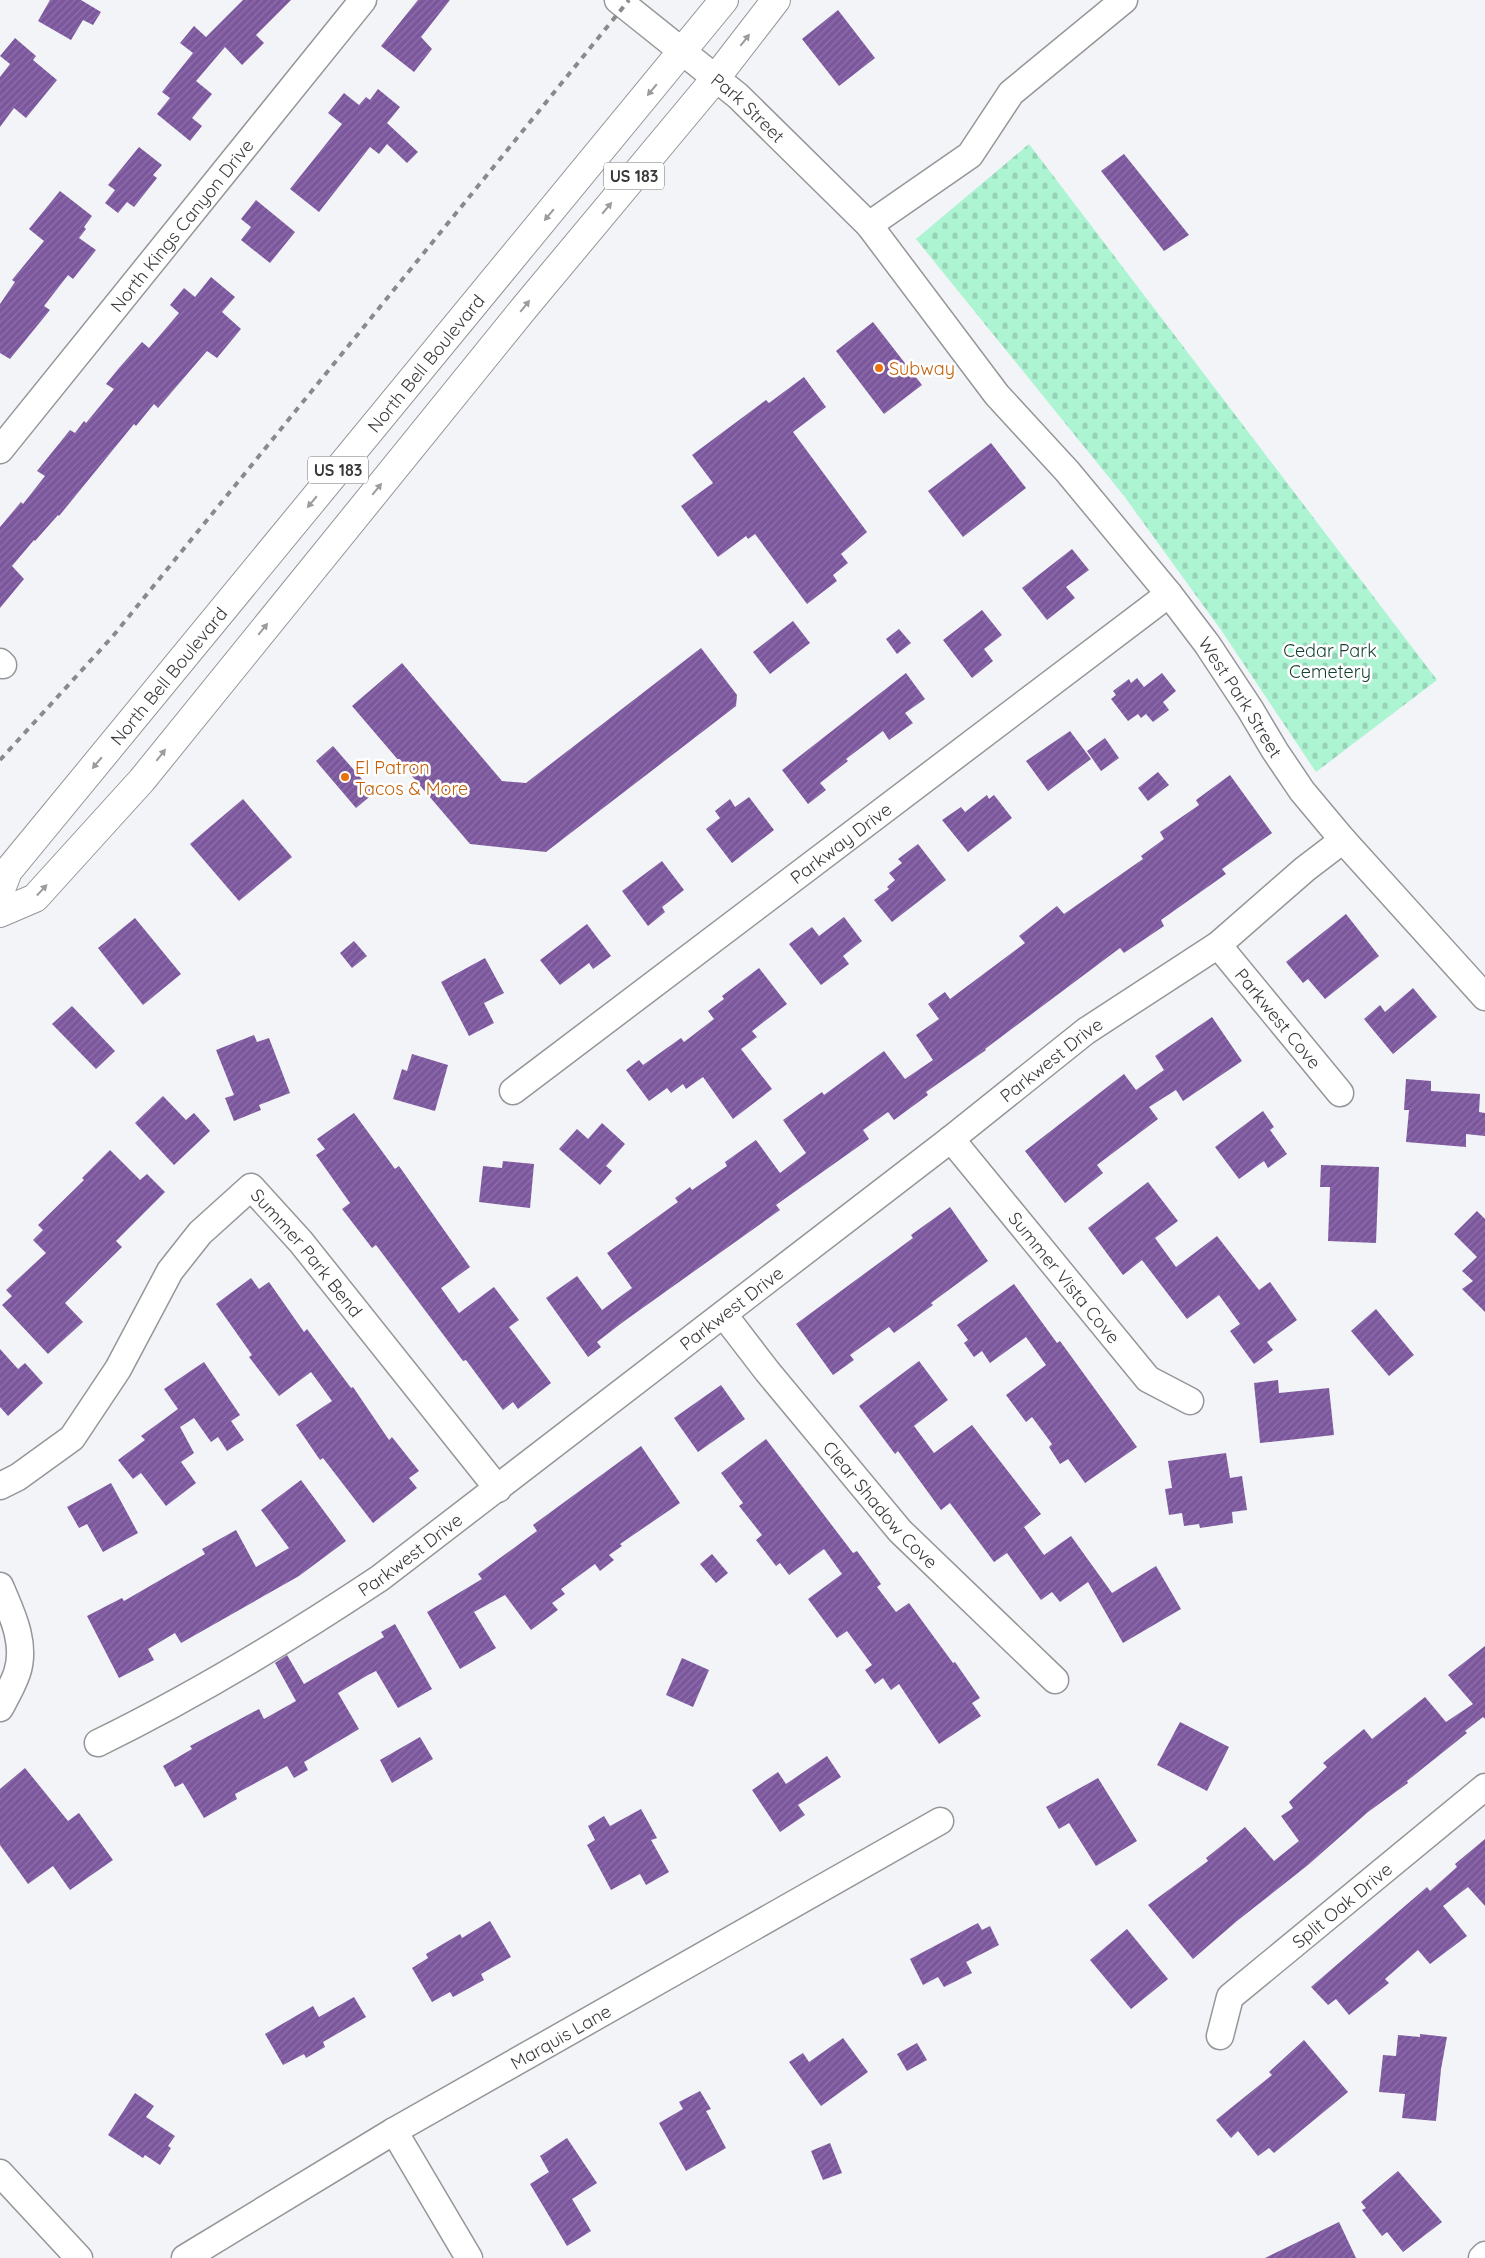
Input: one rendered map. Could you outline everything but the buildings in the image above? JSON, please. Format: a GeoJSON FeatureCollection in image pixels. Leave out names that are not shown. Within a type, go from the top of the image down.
{"type":"FeatureCollection","features":[{"type":"Feature","properties":{"kind":"main road","name":"North Bell Boulevard"},"geometry":{"type":"LineString","coordinates":[[0,892],[8,871],[724,0]]}},
{"type":"Feature","properties":{"kind":"main road","name":"US 183"},"geometry":{"type":"LineString","coordinates":[[0,913],[35,898],[142,780],[530,300],[715,79],[776,0]]}},
{"type":"Feature","properties":{"kind":"street","name":"North Kings Canyon Drive"},"geometry":{"type":"LineString","coordinates":[[0,450],[364,0]]}},
{"type":"Feature","properties":{"kind":"street","name":"Park Street"},"geometry":{"type":"LineString","coordinates":[[618,0],[738,96],[869,225],[997,395]]}},
{"type":"Feature","properties":{"kind":"street"},"geometry":{"type":"LineString","coordinates":[[869,225],[970,155],[1011,93],[1124,0]]}},
{"type":"Feature","properties":{"kind":"street","name":"West Park Street"},"geometry":{"type":"LineString","coordinates":[[997,395],[1067,471],[1169,594],[1207,644],[1297,783],[1343,840],[1485,997]]}},
{"type":"Feature","properties":{"kind":"street","name":"Parkway Drive"},"geometry":{"type":"LineString","coordinates":[[513,1091],[1169,594]]}},
{"type":"Feature","properties":{"kind":"street","name":"Parkwest Drive"},"geometry":{"type":"LineString","coordinates":[[98,1743],[145,1720],[310,1625],[380,1578],[724,1315],[951,1139],[1086,1031],[1218,944],[1305,869],[1343,840]]}},
{"type":"Feature","properties":{"kind":"street","name":"Parkwest Cove"},"geometry":{"type":"LineString","coordinates":[[1218,944],[1340,1093]]}},
{"type":"Feature","properties":{"kind":"street","name":"Summer Vista Cove"},"geometry":{"type":"LineString","coordinates":[[951,1139],[1148,1379],[1190,1401]]}},
{"type":"Feature","properties":{"kind":"street","name":"Summer Park Bend"},"geometry":{"type":"LineString","coordinates":[[0,1486],[18,1477],[72,1438],[118,1369],[170,1271],[200,1233],[251,1186],[301,1242],[498,1489]]}},
{"type":"Feature","properties":{"kind":"street","name":"Clear Shadow Cove"},"geometry":{"type":"LineString","coordinates":[[724,1315],[767,1371],[900,1531],[1055,1680]]}},
{"type":"Feature","properties":{"kind":"street"},"geometry":{"type":"LineString","coordinates":[[0,1586],[14,1618],[20,1645],[18,1672],[0,1708]]}},
{"type":"Feature","properties":{"kind":"street","name":"Split Oak Drive"},"geometry":{"type":"LineString","coordinates":[[1220,2036],[1230,1997],[1485,1787]]}},
{"type":"Feature","properties":{"kind":"street","name":"Marquis Lane"},"geometry":{"type":"LineString","coordinates":[[185,2258],[394,2131],[940,1821]]}},
{"type":"Feature","properties":{"kind":"street"},"geometry":{"type":"LineString","coordinates":[[394,2131],[469,2258]]}},
{"type":"Feature","properties":{"kind":"street"},"geometry":{"type":"LineString","coordinates":[[0,2173],[79,2258]]}},
{"type":"Feature","properties":{"kind":"street"},"geometry":{"type":"LineString","coordinates":[[1482,2258],[1485,2255]]}},
{"type":"Feature","properties":{"kind":"green space","name":"Cedar Park Cemetery"},"geometry":{"type":"Polygon","coordinates":[[[1029,144],[1437,680],[1316,772],[1221,630],[1124,496],[916,239],[1029,144]]]}},
{"type":"Feature","properties":{"kind":"railway"},"geometry":{"type":"LineString","coordinates":[[0,760],[113,636],[629,0]]}},
{"type":"Feature","properties":{"kind":"place","name":"Subway"},"geometry":{"type":"Point","coordinates":[879,368]}},
{"type":"Feature","properties":{"kind":"place","name":"El Patron Tacos & More"},"geometry":{"type":"Point","coordinates":[345,777]}}]}
